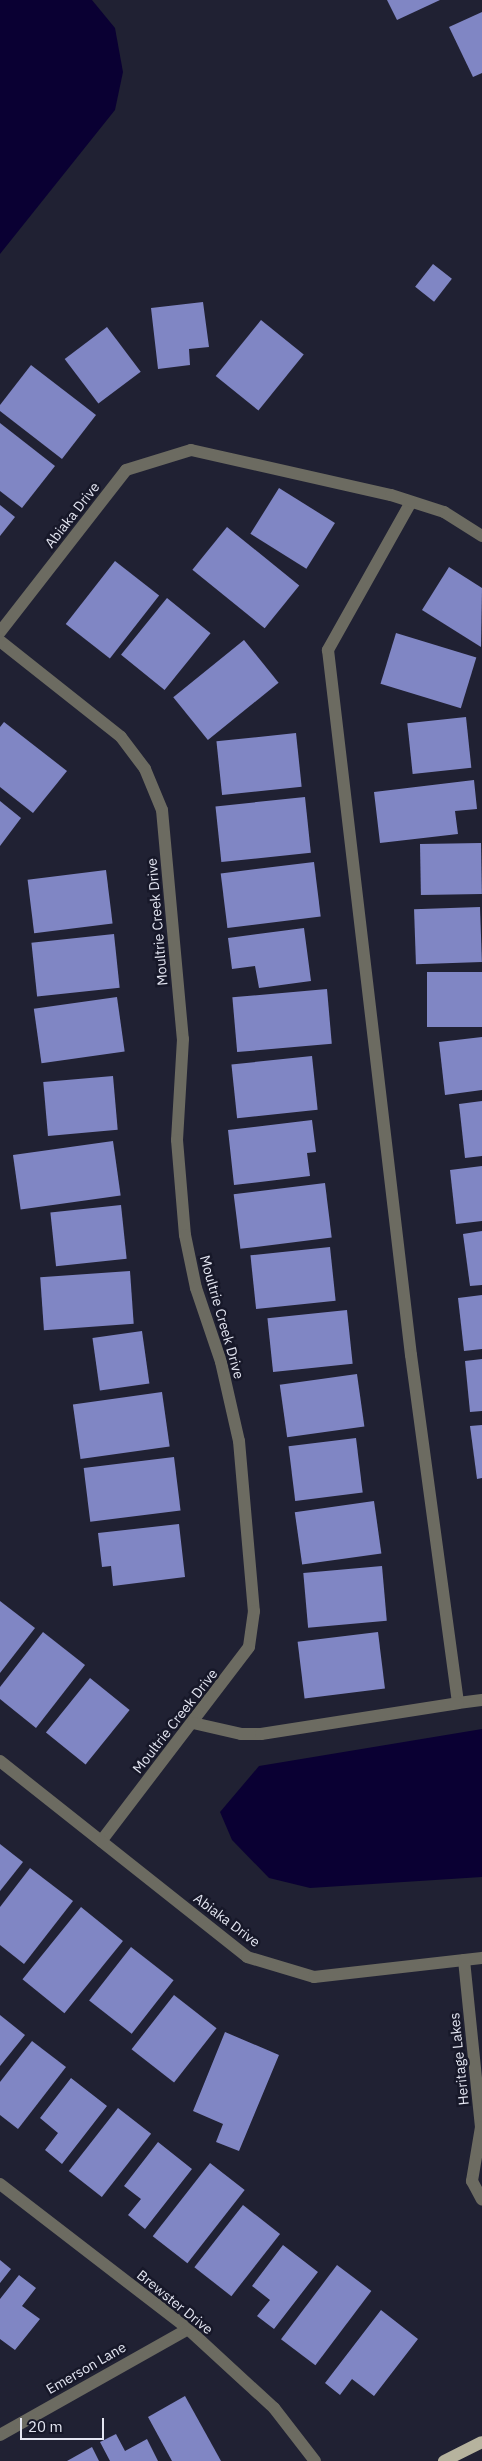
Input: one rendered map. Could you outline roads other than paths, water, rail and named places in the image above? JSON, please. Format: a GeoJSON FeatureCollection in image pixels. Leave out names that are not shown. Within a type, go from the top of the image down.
{"type":"FeatureCollection","features":[{"type":"Feature","properties":{"kind":"main road"},"geometry":{"type":"LineString","coordinates":[[444,2461],[482,2442]]}},
{"type":"Feature","properties":{"kind":"street","name":"Abiaka Drive"},"geometry":{"type":"LineString","coordinates":[[0,632],[126,470],[191,450],[411,502]]}},
{"type":"Feature","properties":{"kind":"street"},"geometry":{"type":"LineString","coordinates":[[458,1703],[410,1355],[328,650],[411,502],[444,512],[482,536]]}},
{"type":"Feature","properties":{"kind":"street","name":"Moultrie Creek Drive"},"geometry":{"type":"LineString","coordinates":[[0,641],[121,737],[145,769],[162,810],[183,1039],[177,1140],[185,1235],[196,1288],[221,1362],[239,1441],[254,1611],[249,1648],[101,1841]]}},
{"type":"Feature","properties":{"kind":"street"},"geometry":{"type":"LineString","coordinates":[[193,1723],[241,1734],[261,1734],[482,1700]]}},
{"type":"Feature","properties":{"kind":"street","name":"Abiaka Drive"},"geometry":{"type":"LineString","coordinates":[[0,1760],[247,1957],[279,1969],[314,1977],[482,1958]]}},
{"type":"Feature","properties":{"kind":"street","name":"Heritage Lakes"},"geometry":{"type":"LineString","coordinates":[[464,1960],[482,2127],[481,2153],[472,2181],[482,2200]]}},
{"type":"Feature","properties":{"kind":"street","name":"Brewster Drive"},"geometry":{"type":"LineString","coordinates":[[0,2184],[188,2329],[274,2408],[315,2461]]}},
{"type":"Feature","properties":{"kind":"street","name":"Emerson Lane"},"geometry":{"type":"LineString","coordinates":[[0,2435],[188,2329]]}}]}
